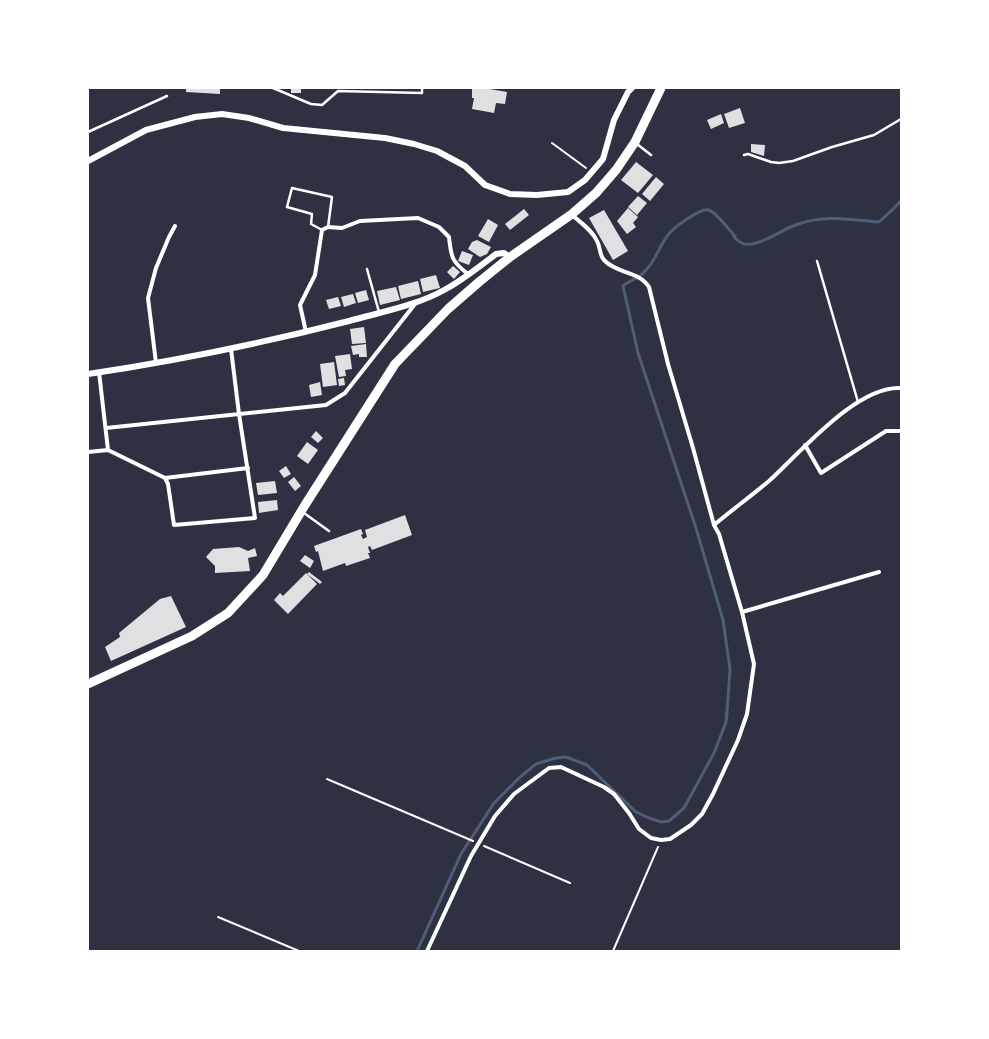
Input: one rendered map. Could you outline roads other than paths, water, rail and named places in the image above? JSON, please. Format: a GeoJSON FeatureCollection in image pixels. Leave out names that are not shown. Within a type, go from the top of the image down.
{"type":"FeatureCollection","features":[{"type":"Feature","properties":{"kind":"highway"},"geometry":{"type":"LineString","coordinates":[[88,684],[192,636],[228,613],[264,575],[395,364],[448,310],[510,257],[572,214],[606,183],[635,142],[661,88]]}},
{"type":"Feature","properties":{"kind":"street"},"geometry":{"type":"LineString","coordinates":[[88,161],[121,142],[146,130],[195,117],[222,114],[248,118],[283,128],[385,138],[414,144],[437,151],[464,166],[485,185],[510,194],[568,192],[585,180],[603,159],[614,120],[628,92],[632,88]]}},
{"type":"Feature","properties":{"kind":"street"},"geometry":{"type":"LineString","coordinates":[[427,951],[471,856],[495,816],[514,794],[549,768],[562,767],[604,787],[614,794],[639,829],[651,838],[661,840],[670,839],[681,833],[702,814],[738,740],[747,714],[754,664],[742,612],[719,534],[714,525],[668,364],[649,287],[645,281],[636,275],[613,267],[604,260],[601,255],[598,242],[589,229],[572,214]]}},
{"type":"Feature","properties":{"kind":"street"},"geometry":{"type":"LineString","coordinates":[[306,332],[300,305],[315,275],[322,230],[328,227],[342,228],[360,221],[418,218],[439,228],[449,237],[451,256],[460,268],[468,274]]}},
{"type":"Feature","properties":{"kind":"street"},"geometry":{"type":"LineString","coordinates":[[156,363],[148,298],[156,268],[175,226]]}},
{"type":"Feature","properties":{"kind":"street"},"geometry":{"type":"LineString","coordinates":[[88,374],[231,349],[306,332],[416,303],[446,289],[496,254],[504,253],[510,257]]}},
{"type":"Feature","properties":{"kind":"street"},"geometry":{"type":"LineString","coordinates":[[106,428],[326,405],[345,393],[416,303]]}},
{"type":"Feature","properties":{"kind":"street"},"geometry":{"type":"LineString","coordinates":[[165,478],[168,484],[174,525],[255,518],[239,414],[231,349]]}},
{"type":"Feature","properties":{"kind":"street"},"geometry":{"type":"LineString","coordinates":[[99,372],[108,450]]}},
{"type":"Feature","properties":{"kind":"street"},"geometry":{"type":"LineString","coordinates":[[714,525],[769,480],[805,445],[847,408],[884,388],[901,388]]}},
{"type":"Feature","properties":{"kind":"street"},"geometry":{"type":"LineString","coordinates":[[805,445],[821,473],[886,432],[901,431]]}},
{"type":"Feature","properties":{"kind":"street"},"geometry":{"type":"LineString","coordinates":[[88,452],[108,450],[165,478],[248,468]]}},
{"type":"Feature","properties":{"kind":"street"},"geometry":{"type":"LineString","coordinates":[[742,612],[879,572]]}},
{"type":"Feature","properties":{"kind":"lane"},"geometry":{"type":"LineString","coordinates":[[273,88],[311,104],[322,105],[338,91],[422,93],[422,88]]}},
{"type":"Feature","properties":{"kind":"lane"},"geometry":{"type":"LineString","coordinates":[[88,132],[167,96]]}},
{"type":"Feature","properties":{"kind":"lane"},"geometry":{"type":"LineString","coordinates":[[744,155],[748,154],[779,163],[793,162],[874,135],[901,118]]}},
{"type":"Feature","properties":{"kind":"lane"},"geometry":{"type":"LineString","coordinates":[[635,142],[651,155]]}},
{"type":"Feature","properties":{"kind":"lane"},"geometry":{"type":"LineString","coordinates":[[322,230],[311,224],[312,214],[287,207],[292,188],[332,197],[328,227]]}},
{"type":"Feature","properties":{"kind":"lane"},"geometry":{"type":"LineString","coordinates":[[817,261],[858,402]]}},
{"type":"Feature","properties":{"kind":"lane"},"geometry":{"type":"LineString","coordinates":[[367,269],[379,312]]}},
{"type":"Feature","properties":{"kind":"lane"},"geometry":{"type":"LineString","coordinates":[[302,512],[329,531]]}},
{"type":"Feature","properties":{"kind":"waterway"},"geometry":{"type":"LineString","coordinates":[[417,951],[461,854],[494,803],[520,777],[536,764],[556,758],[566,757],[587,765],[636,812],[661,822],[669,821],[684,808],[714,753],[726,722],[730,669],[723,620],[696,528],[638,353],[623,286],[639,277],[645,271],[671,232],[687,219],[705,210],[709,210],[715,214],[735,236],[734,237],[741,243],[750,244],[762,241],[793,226],[814,220],[835,218],[879,222],[901,201]]}}]}
